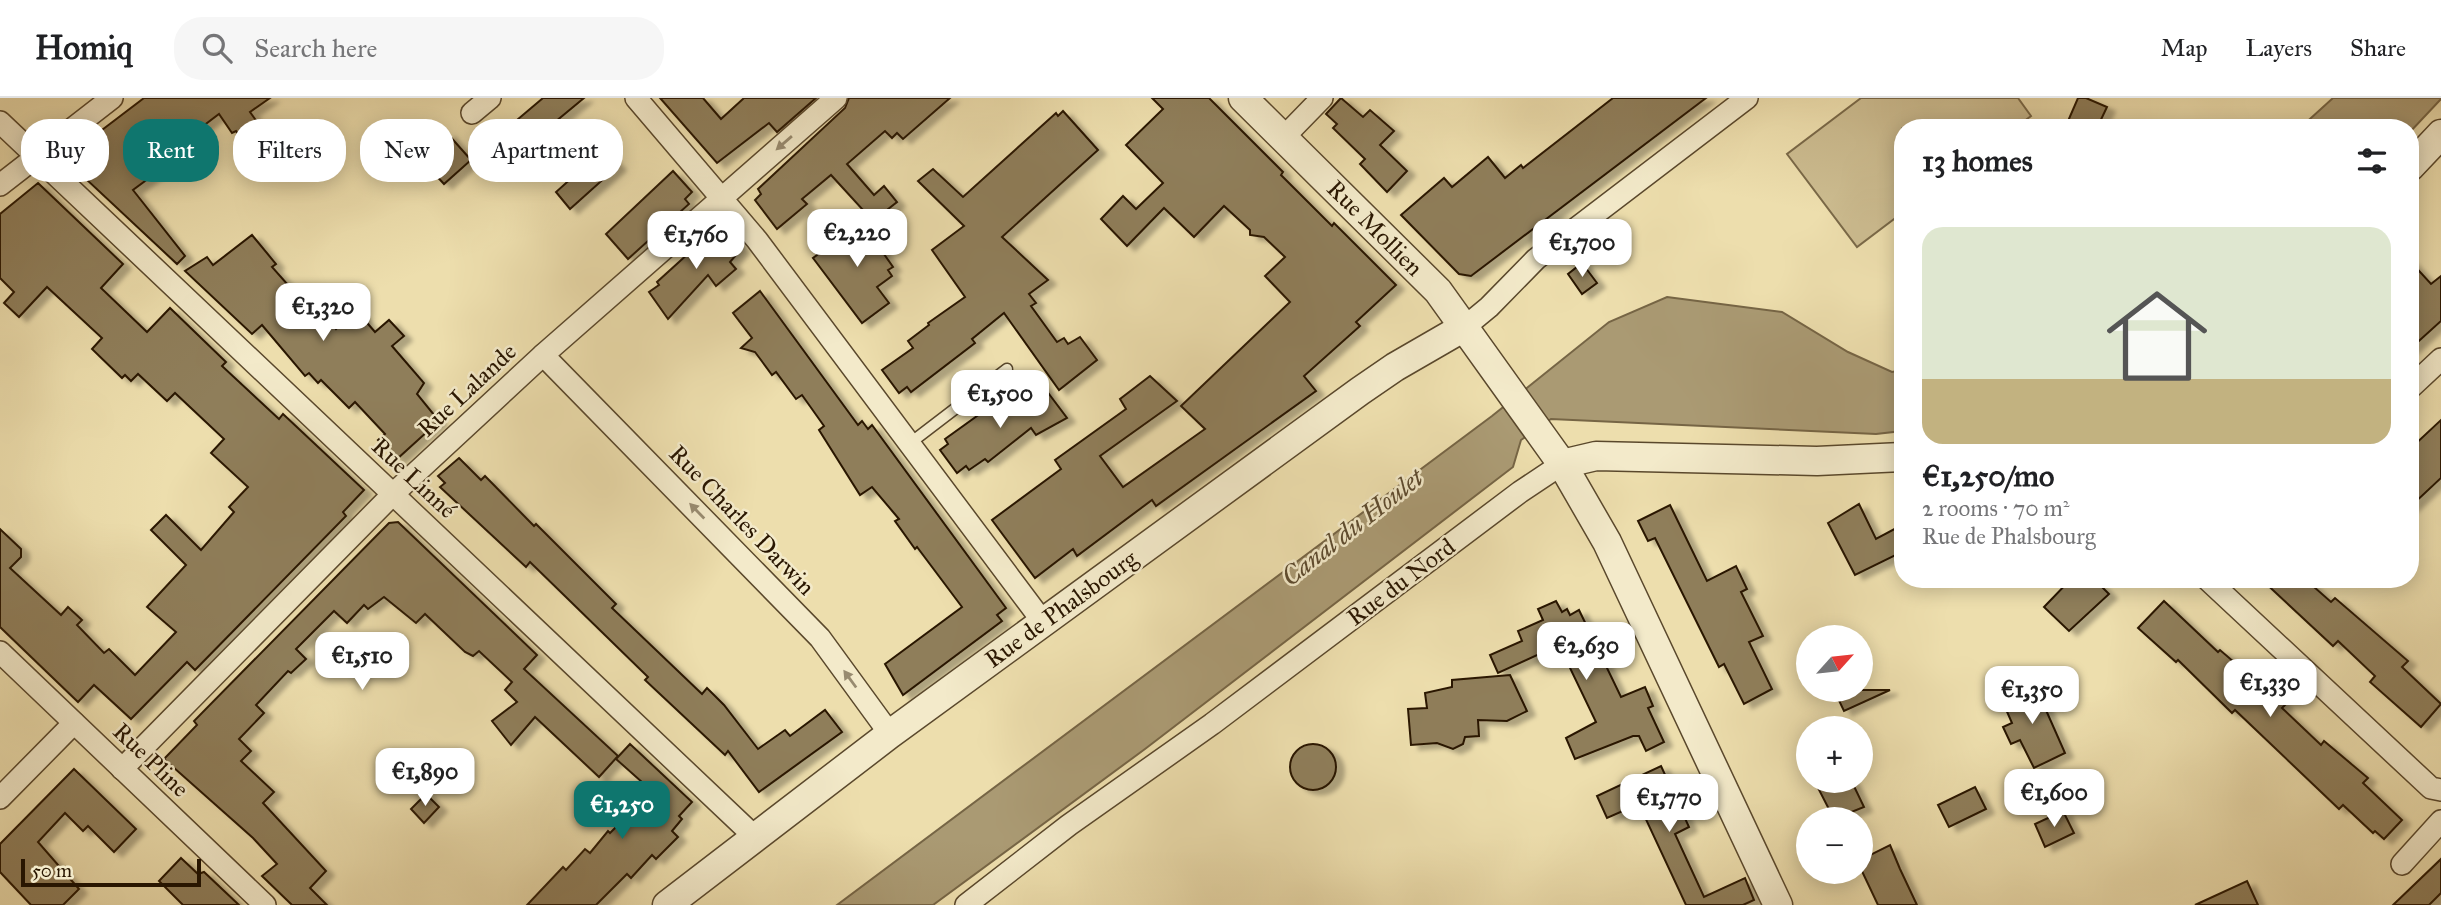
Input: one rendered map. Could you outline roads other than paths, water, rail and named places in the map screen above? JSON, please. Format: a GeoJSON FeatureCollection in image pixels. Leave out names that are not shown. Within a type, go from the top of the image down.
{"type":"FeatureCollection","features":[{"type":"Feature","properties":{"kind":"street"},"geometry":{"type":"LineString","coordinates":[[84,119],[112,98]]}},
{"type":"Feature","properties":{"kind":"street"},"geometry":{"type":"LineString","coordinates":[[472,113],[490,98]]}},
{"type":"Feature","properties":{"kind":"street"},"geometry":{"type":"LineString","coordinates":[[636,98],[722,197],[1042,622]]}},
{"type":"Feature","properties":{"kind":"street","name":"Rue Lalande"},"geometry":{"type":"LineString","coordinates":[[122,769],[393,494],[543,355],[836,98]]}},
{"type":"Feature","properties":{"kind":"street","name":"Rue Mollien"},"geometry":{"type":"LineString","coordinates":[[1243,98],[1414,265],[1466,326],[1493,369],[1562,464],[1607,541],[1778,905]]}},
{"type":"Feature","properties":{"kind":"street"},"geometry":{"type":"LineString","coordinates":[[1283,137],[1322,98]]}},
{"type":"Feature","properties":{"kind":"street"},"geometry":{"type":"LineString","coordinates":[[1466,326],[1489,307],[1536,259],[1747,98]]}},
{"type":"Feature","properties":{"kind":"street","name":"Rue Linné"},"geometry":{"type":"LineString","coordinates":[[0,122],[21,142]]}},
{"type":"Feature","properties":{"kind":"street"},"geometry":{"type":"LineString","coordinates":[[2419,157],[2441,134]]}},
{"type":"Feature","properties":{"kind":"street"},"geometry":{"type":"LineString","coordinates":[[0,185],[21,168]]}},
{"type":"Feature","properties":{"kind":"street","name":"Rue Linné"},"geometry":{"type":"LineString","coordinates":[[63,182],[756,838]]}},
{"type":"Feature","properties":{"kind":"street","name":"Rue de Phalsbourg"},"geometry":{"type":"LineString","coordinates":[[667,905],[890,734],[1360,391],[1395,367],[1466,326]]}},
{"type":"Feature","properties":{"kind":"street","name":"Rue Charles Darwin"},"geometry":{"type":"LineString","coordinates":[[543,355],[820,638],[890,734]]}},
{"type":"Feature","properties":{"kind":"street"},"geometry":{"type":"LineString","coordinates":[[2419,380],[2441,359]]}},
{"type":"Feature","properties":{"kind":"street","name":"Rue du Nord"},"geometry":{"type":"LineString","coordinates":[[967,905],[1069,825],[1222,716],[1520,492],[1562,464],[1583,458],[1610,456],[1817,461],[1894,457]]}},
{"type":"Feature","properties":{"kind":"street"},"geometry":{"type":"LineString","coordinates":[[2217,588],[2431,788],[2441,790]]}},
{"type":"Feature","properties":{"kind":"street","name":"Rue Pline"},"geometry":{"type":"LineString","coordinates":[[0,652],[265,905]]}},
{"type":"Feature","properties":{"kind":"street"},"geometry":{"type":"LineString","coordinates":[[0,798],[74,723]]}},
{"type":"Feature","properties":{"kind":"street"},"geometry":{"type":"LineString","coordinates":[[2402,864],[2441,821]]}},
{"type":"Feature","properties":{"kind":"lane"},"geometry":{"type":"LineString","coordinates":[[909,444],[1007,369]]}},
{"type":"Feature","properties":{"kind":"water"},"geometry":{"type":"Polygon","coordinates":[[[2333,98],[2441,98],[2419,122],[2419,119],[2310,119],[2333,98]]]}},
{"type":"Feature","properties":{"kind":"water","name":"Canal du Houlet"},"geometry":{"type":"Polygon","coordinates":[[[1667,297],[1782,312],[1848,352],[1894,372],[1894,432],[1876,434],[1551,419],[1521,440],[1513,467],[1145,749],[933,905],[837,905],[1492,416],[1609,322],[1667,297]]]}}]}
